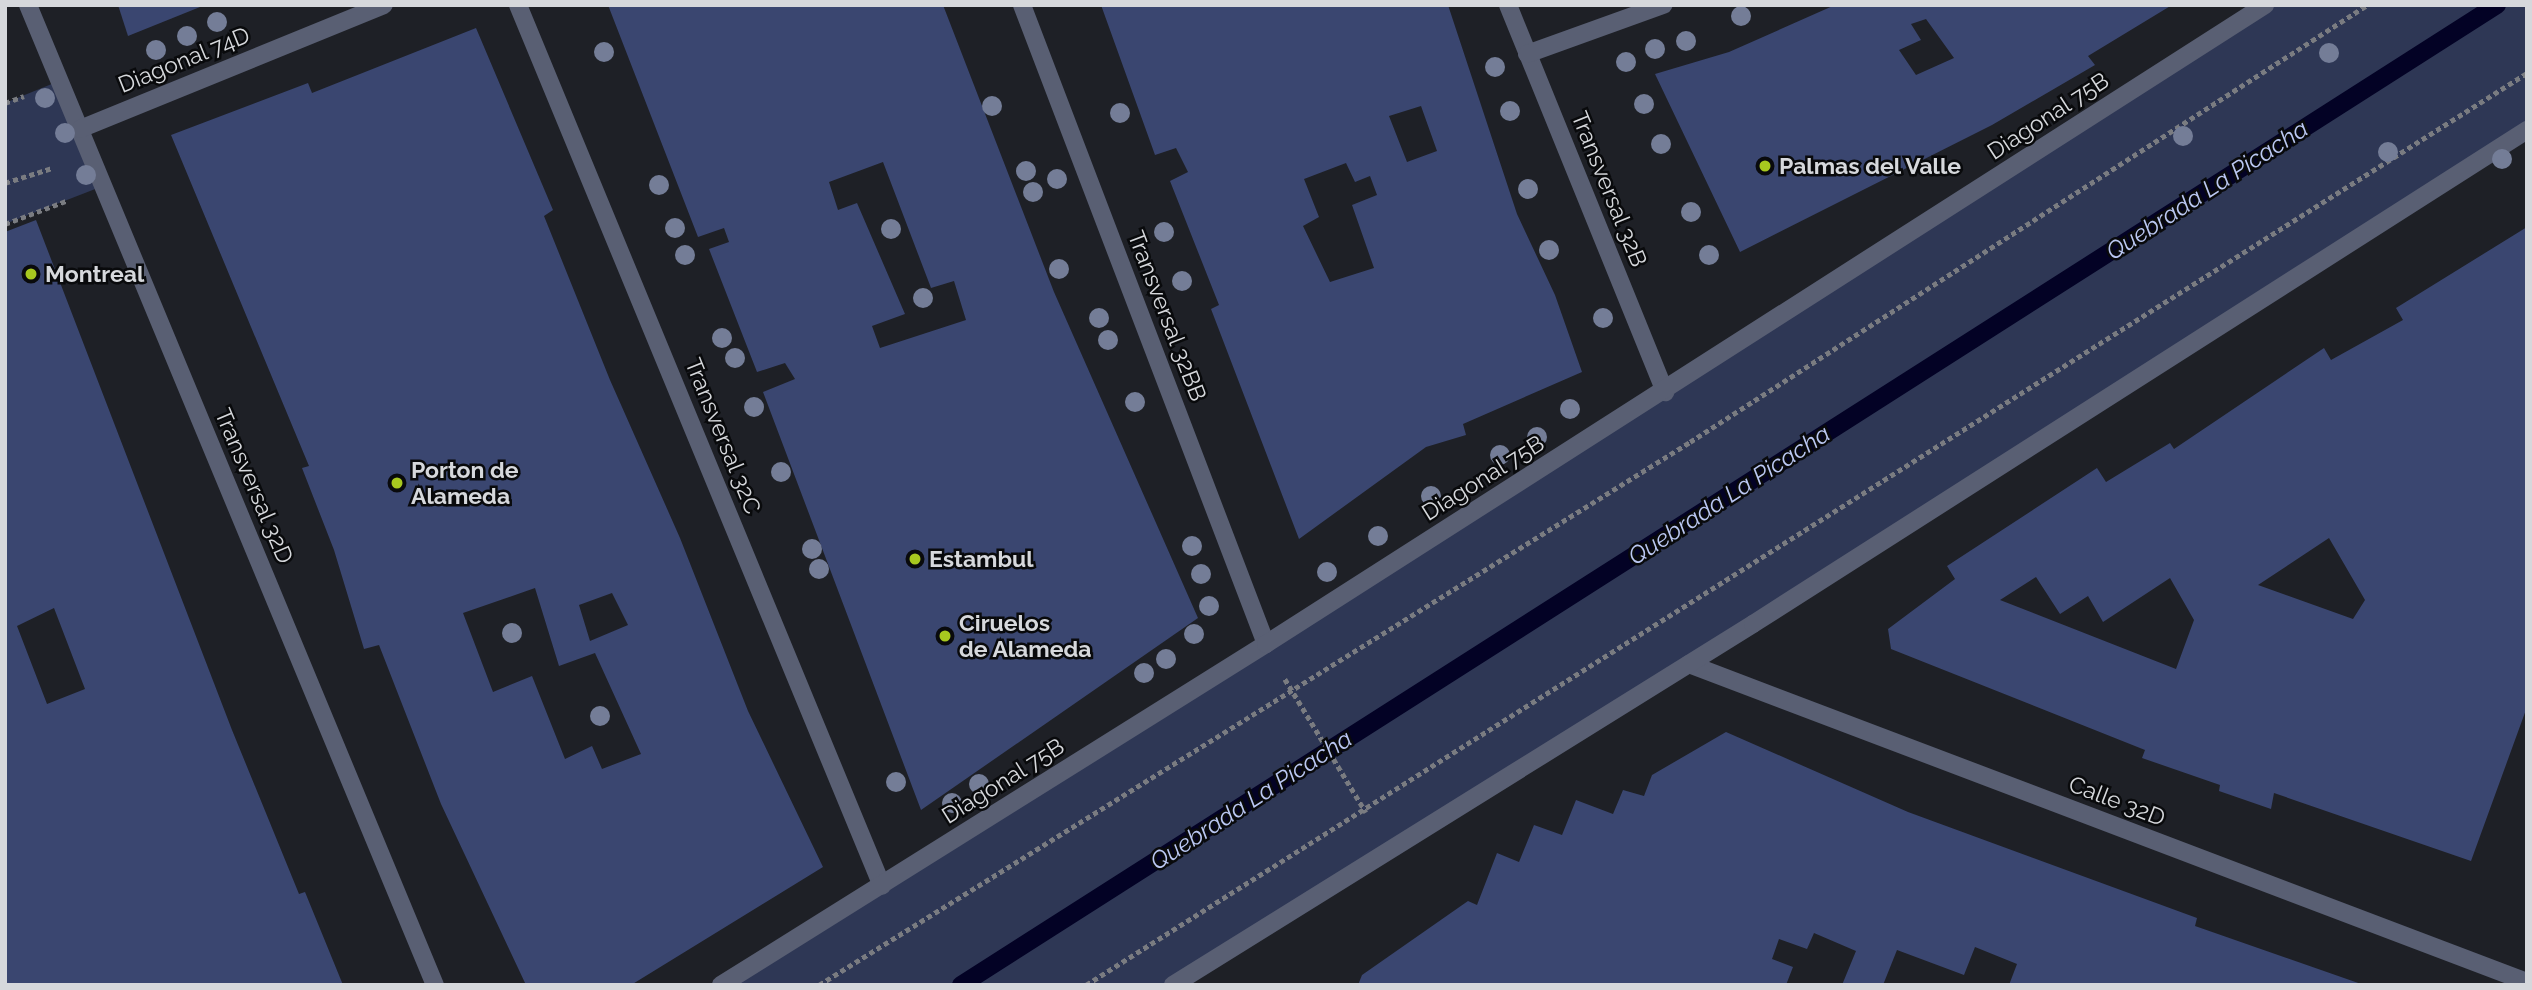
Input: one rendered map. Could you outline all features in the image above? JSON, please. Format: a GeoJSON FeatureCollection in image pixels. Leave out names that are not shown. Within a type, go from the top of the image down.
{"type":"FeatureCollection","features":[{"type":"Feature","properties":{"kind":"street","name":"Transversal 32D"},"geometry":{"type":"LineString","coordinates":[[28,5],[435,985]]}},
{"type":"Feature","properties":{"kind":"street","name":"Diagonal 74D"},"geometry":{"type":"LineString","coordinates":[[80,129],[384,5]]}},
{"type":"Feature","properties":{"kind":"street","name":"Transversal 32C"},"geometry":{"type":"LineString","coordinates":[[518,5],[882,886]]}},
{"type":"Feature","properties":{"kind":"street","name":"Transversal 32BB"},"geometry":{"type":"LineString","coordinates":[[1022,5],[1266,645]]}},
{"type":"Feature","properties":{"kind":"street","name":"Transversal 32B"},"geometry":{"type":"LineString","coordinates":[[1508,5],[1665,391]]}},
{"type":"Feature","properties":{"kind":"street"},"geometry":{"type":"LineString","coordinates":[[1527,54],[1663,5]]}},
{"type":"Feature","properties":{"kind":"street","name":"Diagonal 75B"},"geometry":{"type":"LineString","coordinates":[[721,985],[1266,645],[2265,5]]}},
{"type":"Feature","properties":{"kind":"street"},"geometry":{"type":"LineString","coordinates":[[1173,985],[1689,664],[2527,130]]}},
{"type":"Feature","properties":{"kind":"street","name":"Calle 32D"},"geometry":{"type":"LineString","coordinates":[[1689,664],[2527,982]]}},
{"type":"Feature","properties":{"kind":"path"},"geometry":{"type":"LineString","coordinates":[[819,985],[1690,442],[2367,5]]}},
{"type":"Feature","properties":{"kind":"path"},"geometry":{"type":"LineString","coordinates":[[1086,985],[2527,73]]}},
{"type":"Feature","properties":{"kind":"path"},"geometry":{"type":"LineString","coordinates":[[5,183],[89,154]]}},
{"type":"Feature","properties":{"kind":"path"},"geometry":{"type":"LineString","coordinates":[[5,224],[103,186]]}},
{"type":"Feature","properties":{"kind":"path"},"geometry":{"type":"LineString","coordinates":[[1300,705],[1355,793]]}},
{"type":"Feature","properties":{"kind":"shaded area"},"geometry":{"type":"Polygon","coordinates":[[[2265,5],[2527,5],[2527,130],[1173,985],[721,985],[2265,5]]]}},
{"type":"Feature","properties":{"kind":"shaded area"},"geometry":{"type":"Polygon","coordinates":[[[59,81],[103,186],[5,224],[5,103],[59,81]]]}},
{"type":"Feature","properties":{"kind":"building"},"geometry":{"type":"Polygon","coordinates":[[[118,5],[205,5],[128,36],[118,5]]]}},
{"type":"Feature","properties":{"kind":"building"},"geometry":{"type":"Polygon","coordinates":[[[608,5],[943,5],[1054,292],[1198,618],[921,810],[763,392],[795,379],[785,363],[757,372],[709,249],[729,242],[724,228],[698,237],[608,5]],[[883,162],[829,182],[838,210],[857,203],[905,314],[872,326],[880,348],[966,320],[954,281],[931,288],[883,162]]]}},
{"type":"Feature","properties":{"kind":"building"},"geometry":{"type":"Polygon","coordinates":[[[1101,5],[1448,5],[1517,214],[1555,295],[1582,372],[1463,424],[1466,435],[1426,447],[1299,539],[1211,309],[1219,305],[1170,181],[1188,172],[1176,148],[1155,155],[1101,5]],[[1421,106],[1389,116],[1407,162],[1437,151],[1421,106]],[[1346,163],[1304,179],[1319,217],[1303,226],[1330,282],[1374,268],[1352,205],[1377,195],[1370,176],[1355,182],[1346,163]]]}},
{"type":"Feature","properties":{"kind":"building"},"geometry":{"type":"Polygon","coordinates":[[[1835,5],[2172,5],[2088,56],[2095,65],[1992,125],[1740,252],[1655,74],[1729,52],[1835,5]],[[1926,19],[1911,24],[1921,40],[1899,50],[1916,75],[1954,58],[1926,19]]]}},
{"type":"Feature","properties":{"kind":"building"},"geometry":{"type":"Polygon","coordinates":[[[476,28],[553,210],[544,216],[610,380],[680,538],[748,711],[823,867],[631,985],[526,985],[441,804],[379,645],[364,649],[334,550],[302,468],[309,466],[171,135],[308,83],[312,93],[476,28]],[[535,588],[463,613],[493,692],[532,676],[565,759],[592,746],[602,769],[641,754],[595,653],[559,666],[535,588]],[[612,593],[579,605],[590,641],[628,625],[612,593]]]}},
{"type":"Feature","properties":{"kind":"building"},"geometry":{"type":"Polygon","coordinates":[[[36,220],[232,730],[299,894],[305,892],[343,985],[8,985],[5,980],[5,232],[36,220]],[[54,608],[17,626],[47,704],[85,689],[54,608]]]}},
{"type":"Feature","properties":{"kind":"building"},"geometry":{"type":"Polygon","coordinates":[[[2527,227],[2527,707],[2471,861],[2274,793],[2271,809],[2219,791],[2220,785],[2142,758],[2145,750],[1891,649],[1888,629],[1955,579],[1947,566],[2097,468],[2106,482],[2170,443],[2174,449],[2324,348],[2331,360],[2403,320],[2396,308],[2527,227]],[[2329,538],[2258,585],[2353,619],[2365,600],[2329,538]],[[2036,577],[2000,600],[2176,669],[2194,620],[2170,578],[2103,622],[2088,596],[2060,614],[2036,577]]]}},
{"type":"Feature","properties":{"kind":"building"},"geometry":{"type":"Polygon","coordinates":[[[1726,732],[1908,812],[2197,918],[2195,926],[2364,985],[2009,985],[2017,964],[1975,947],[1964,975],[1897,950],[1883,985],[1842,985],[1856,951],[1814,933],[1807,949],[1779,939],[1772,959],[1793,967],[1786,985],[1358,985],[1362,975],[1468,901],[1477,905],[1497,853],[1519,862],[1534,825],[1562,835],[1576,800],[1613,814],[1623,790],[1644,796],[1652,775],[1726,732]]]}},
{"type":"Feature","properties":{"kind":"waterway","name":"Quebrada La Picacha"},"geometry":{"type":"LineString","coordinates":[[961,985],[2497,5]]}},
{"type":"Feature","properties":{"kind":"place","name":"Palmas del Valle"},"geometry":{"type":"Point","coordinates":[1765,166]}},
{"type":"Feature","properties":{"kind":"place","name":"Montreal"},"geometry":{"type":"Point","coordinates":[31,274]}},
{"type":"Feature","properties":{"kind":"place","name":"Porton de Alameda"},"geometry":{"type":"Point","coordinates":[397,483]}},
{"type":"Feature","properties":{"kind":"place","name":"Estambul"},"geometry":{"type":"Point","coordinates":[915,559]}},
{"type":"Feature","properties":{"kind":"place","name":"Ciruelos de Alameda"},"geometry":{"type":"Point","coordinates":[945,636]}}]}
